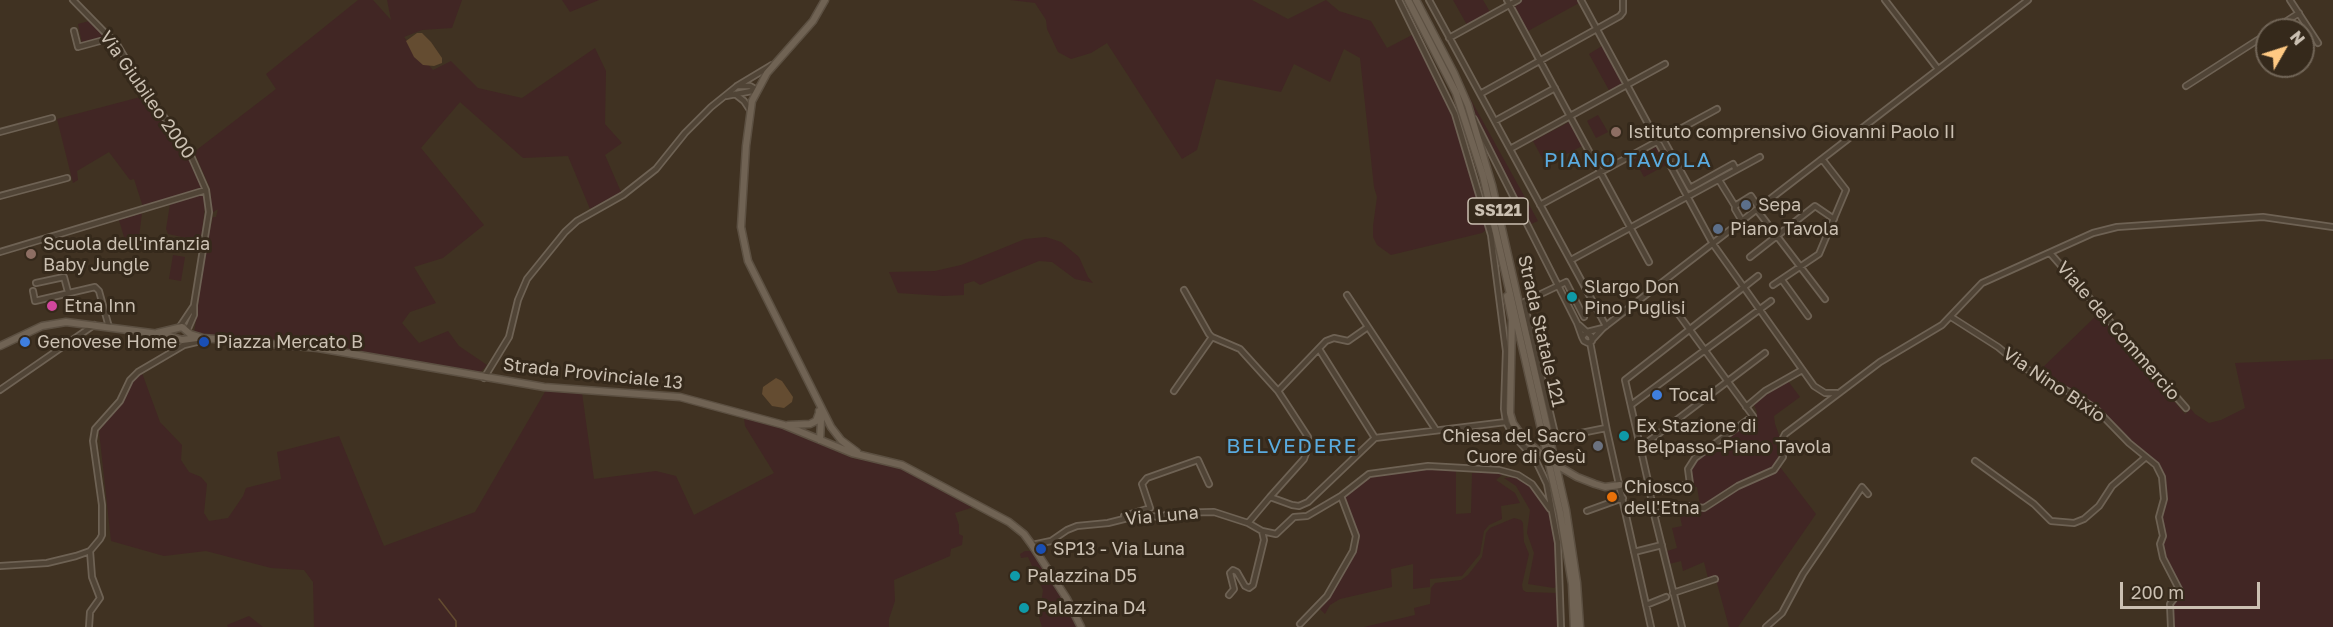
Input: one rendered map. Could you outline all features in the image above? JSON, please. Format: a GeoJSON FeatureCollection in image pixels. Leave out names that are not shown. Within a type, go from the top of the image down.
{"type":"FeatureCollection","features":[{"type":"Feature","properties":{"kind":"main road"},"geometry":{"type":"LineString","coordinates":[[825,0],[813,21],[775,63],[757,90],[750,110],[741,227],[748,261],[831,427],[841,440],[862,456]]}},
{"type":"Feature","properties":{"kind":"main road","name":"Strada Statale 121"},"geometry":{"type":"LineString","coordinates":[[1408,0],[1441,62],[1466,117],[1483,176],[1569,560],[1574,627]]}},
{"type":"Feature","properties":{"kind":"main road","name":"Strada Statale 121"},"geometry":{"type":"LineString","coordinates":[[1416,0],[1468,105],[1492,184],[1570,536],[1577,583],[1580,627]]}},
{"type":"Feature","properties":{"kind":"main road"},"geometry":{"type":"LineString","coordinates":[[1505,269],[1504,282],[1512,320],[1510,413],[1513,423],[1525,440],[1544,456]]}},
{"type":"Feature","properties":{"kind":"main road"},"geometry":{"type":"LineString","coordinates":[[0,346],[48,324],[66,322],[184,337],[182,327],[157,333]]}},
{"type":"Feature","properties":{"kind":"main road","name":"Strada Provinciale 13"},"geometry":{"type":"LineString","coordinates":[[184,337],[318,348],[544,387],[680,397],[784,424],[862,456],[908,468],[1009,522],[1024,534],[1032,545],[1067,599],[1081,627]]}},
{"type":"Feature","properties":{"kind":"main road"},"geometry":{"type":"LineString","coordinates":[[808,382],[819,409],[820,440]]}},
{"type":"Feature","properties":{"kind":"main road"},"geometry":{"type":"LineString","coordinates":[[784,424],[806,426],[813,423],[818,418],[819,409]]}},
{"type":"Feature","properties":{"kind":"main road"},"geometry":{"type":"LineString","coordinates":[[820,440],[831,427]]}},
{"type":"Feature","properties":{"kind":"main road"},"geometry":{"type":"LineString","coordinates":[[1560,467],[1595,484],[1605,487],[1620,485]]}},
{"type":"Feature","properties":{"kind":"street","name":"Via Giubileo 2000"},"geometry":{"type":"LineString","coordinates":[[73,0],[111,38],[146,93],[188,149],[206,190],[209,213],[194,315],[184,337]]}},
{"type":"Feature","properties":{"kind":"street"},"geometry":{"type":"LineString","coordinates":[[1399,0],[1455,114],[1491,235],[1506,351],[1504,396],[1506,422],[1513,435],[1542,469],[1547,484],[1558,543],[1561,627]]}},
{"type":"Feature","properties":{"kind":"street"},"geometry":{"type":"LineString","coordinates":[[1429,0],[1605,327]]}},
{"type":"Feature","properties":{"kind":"street"},"geometry":{"type":"LineString","coordinates":[[1449,38],[1508,2],[1518,0]]}},
{"type":"Feature","properties":{"kind":"street"},"geometry":{"type":"LineString","coordinates":[[1581,0],[1627,86],[1690,188],[1733,164],[1736,170]]}},
{"type":"Feature","properties":{"kind":"street"},"geometry":{"type":"LineString","coordinates":[[1480,94],[1620,16],[1623,12],[1623,0]]}},
{"type":"Feature","properties":{"kind":"street"},"geometry":{"type":"LineString","coordinates":[[1885,0],[1938,69]]}},
{"type":"Feature","properties":{"kind":"street"},"geometry":{"type":"LineString","coordinates":[[1591,341],[1605,327],[2028,0]]}},
{"type":"Feature","properties":{"kind":"street"},"geometry":{"type":"LineString","coordinates":[[2290,0],[2318,43]]}},
{"type":"Feature","properties":{"kind":"street"},"geometry":{"type":"LineString","coordinates":[[1508,2],[1649,262]]}},
{"type":"Feature","properties":{"kind":"street"},"geometry":{"type":"LineString","coordinates":[[2291,18],[2299,13]]}},
{"type":"Feature","properties":{"kind":"street"},"geometry":{"type":"LineString","coordinates":[[74,31],[78,47],[111,38]]}},
{"type":"Feature","properties":{"kind":"street"},"geometry":{"type":"LineString","coordinates":[[2186,86],[2255,42]]}},
{"type":"Feature","properties":{"kind":"street"},"geometry":{"type":"LineString","coordinates":[[484,378],[509,338],[522,290],[545,255],[570,226],[623,195],[656,169],[685,133],[723,97],[775,63]]}},
{"type":"Feature","properties":{"kind":"street"},"geometry":{"type":"LineString","coordinates":[[1510,149],[1665,64]]}},
{"type":"Feature","properties":{"kind":"street"},"geometry":{"type":"LineString","coordinates":[[737,86],[750,86],[757,90]]}},
{"type":"Feature","properties":{"kind":"street"},"geometry":{"type":"LineString","coordinates":[[1495,121],[1555,88]]}},
{"type":"Feature","properties":{"kind":"street"},"geometry":{"type":"LineString","coordinates":[[723,97],[757,90]]}},
{"type":"Feature","properties":{"kind":"street"},"geometry":{"type":"LineString","coordinates":[[735,94],[750,110]]}},
{"type":"Feature","properties":{"kind":"street"},"geometry":{"type":"LineString","coordinates":[[1468,105],[1577,323],[1593,365]]}},
{"type":"Feature","properties":{"kind":"street"},"geometry":{"type":"LineString","coordinates":[[1540,204],[1717,110]]}},
{"type":"Feature","properties":{"kind":"street"},"geometry":{"type":"LineString","coordinates":[[0,132],[52,118]]}},
{"type":"Feature","properties":{"kind":"street"},"geometry":{"type":"LineString","coordinates":[[1660,140],[1713,244],[1817,390],[1824,404]]}},
{"type":"Feature","properties":{"kind":"street"},"geometry":{"type":"LineString","coordinates":[[1571,261],[1760,157]]}},
{"type":"Feature","properties":{"kind":"street"},"geometry":{"type":"LineString","coordinates":[[1773,285],[1819,254],[1846,190],[1822,159]]}},
{"type":"Feature","properties":{"kind":"street"},"geometry":{"type":"LineString","coordinates":[[0,196],[67,178]]}},
{"type":"Feature","properties":{"kind":"street"},"geometry":{"type":"LineString","coordinates":[[1719,180],[1736,206],[1735,209],[1742,221]]}},
{"type":"Feature","properties":{"kind":"street"},"geometry":{"type":"LineString","coordinates":[[0,252],[206,190]]}},
{"type":"Feature","properties":{"kind":"street"},"geometry":{"type":"LineString","coordinates":[[1736,206],[1750,196],[1825,299]]}},
{"type":"Feature","properties":{"kind":"street"},"geometry":{"type":"LineString","coordinates":[[1750,256],[1815,206],[1834,219]]}},
{"type":"Feature","properties":{"kind":"street"},"geometry":{"type":"LineString","coordinates":[[1653,514],[1689,506],[1704,508],[1738,486],[1774,470],[1783,457],[1782,440],[1785,434],[1893,353],[1951,317],[1982,283],[2104,229],[2263,217],[2333,227]]}},
{"type":"Feature","properties":{"kind":"street","name":"Viale del Commercio"},"geometry":{"type":"LineString","coordinates":[[2050,253],[2186,408]]}},
{"type":"Feature","properties":{"kind":"street"},"geometry":{"type":"LineString","coordinates":[[1682,627],[1653,514],[1641,447],[1625,380],[1758,276]]}},
{"type":"Feature","properties":{"kind":"street"},"geometry":{"type":"LineString","coordinates":[[36,283],[64,277],[68,292]]}},
{"type":"Feature","properties":{"kind":"street"},"geometry":{"type":"LineString","coordinates":[[1782,279],[1808,316]]}},
{"type":"Feature","properties":{"kind":"street"},"geometry":{"type":"LineString","coordinates":[[1584,317],[1564,282],[1524,302],[1556,438],[1606,428]]}},
{"type":"Feature","properties":{"kind":"street"},"geometry":{"type":"LineString","coordinates":[[33,291],[36,301],[95,287],[99,291],[109,327]]}},
{"type":"Feature","properties":{"kind":"street"},"geometry":{"type":"LineString","coordinates":[[1184,290],[1212,337],[1240,349],[1278,391],[1305,431],[1309,442],[1304,459],[1248,523]]}},
{"type":"Feature","properties":{"kind":"street"},"geometry":{"type":"LineString","coordinates":[[1347,295],[1436,430]]}},
{"type":"Feature","properties":{"kind":"street"},"geometry":{"type":"LineString","coordinates":[[1631,405],[1771,301]]}},
{"type":"Feature","properties":{"kind":"street"},"geometry":{"type":"LineString","coordinates":[[1650,493],[1690,484],[1688,469],[1695,458],[1753,416],[1671,304]]}},
{"type":"Feature","properties":{"kind":"street"},"geometry":{"type":"LineString","coordinates":[[178,329],[194,305]]}},
{"type":"Feature","properties":{"kind":"street","name":"Via Nino Bixio"},"geometry":{"type":"LineString","coordinates":[[1951,317],[1998,347],[2028,371],[2095,408],[2124,438],[2156,465],[2162,477],[2164,499],[2159,517],[2163,536],[2160,543],[2163,558],[2180,591],[2170,604],[2171,627]]}},
{"type":"Feature","properties":{"kind":"street"},"geometry":{"type":"LineString","coordinates":[[1577,323],[1587,332],[1591,341],[1593,365],[1606,428],[1651,627]]}},
{"type":"Feature","properties":{"kind":"street"},"geometry":{"type":"LineString","coordinates":[[0,390],[94,325]]}},
{"type":"Feature","properties":{"kind":"street"},"geometry":{"type":"LineString","coordinates":[[1278,391],[1330,339],[1348,341],[1368,327]]}},
{"type":"Feature","properties":{"kind":"street"},"geometry":{"type":"LineString","coordinates":[[1583,339],[1587,332],[1605,327]]}},
{"type":"Feature","properties":{"kind":"street"},"geometry":{"type":"LineString","coordinates":[[0,566],[47,563],[90,550],[100,539],[102,530],[102,505],[93,441],[95,429],[120,402],[130,380],[138,372],[184,337],[213,339]]}},
{"type":"Feature","properties":{"kind":"street"},"geometry":{"type":"LineString","coordinates":[[1174,390],[1212,337]]}},
{"type":"Feature","properties":{"kind":"street"},"geometry":{"type":"LineString","coordinates":[[1583,339],[1591,341]]}},
{"type":"Feature","properties":{"kind":"street"},"geometry":{"type":"LineString","coordinates":[[1318,349],[1375,438]]}},
{"type":"Feature","properties":{"kind":"street"},"geometry":{"type":"LineString","coordinates":[[1641,447],[1765,353]]}},
{"type":"Feature","properties":{"kind":"street"},"geometry":{"type":"LineString","coordinates":[[1746,407],[1765,391],[1802,370]]}},
{"type":"Feature","properties":{"kind":"street"},"geometry":{"type":"LineString","coordinates":[[1817,390],[1829,394],[1839,392]]}},
{"type":"Feature","properties":{"kind":"street"},"geometry":{"type":"LineString","coordinates":[[1270,497],[1292,505],[1304,505],[1375,438],[1506,422]]}},
{"type":"Feature","properties":{"kind":"street"},"geometry":{"type":"LineString","coordinates":[[1975,461],[2034,504],[2051,521],[2074,523],[2084,519],[2099,506],[2112,486],[2146,457]]}},
{"type":"Feature","properties":{"kind":"street"},"geometry":{"type":"LineString","coordinates":[[1119,519],[1134,511],[1150,508],[1142,483],[1147,478],[1198,460],[1209,484]]}},
{"type":"Feature","properties":{"kind":"street"},"geometry":{"type":"LineString","coordinates":[[1229,595],[1234,589],[1230,574],[1233,570],[1237,572],[1245,586],[1249,588],[1252,585],[1264,540],[1262,531],[1272,534],[1279,533],[1294,517],[1307,516],[1341,496],[1369,474],[1446,466],[1499,470],[1518,475],[1532,484],[1552,510]]}},
{"type":"Feature","properties":{"kind":"street"},"geometry":{"type":"LineString","coordinates":[[1766,627],[1782,613],[1808,566],[1862,487],[1868,495]]}},
{"type":"Feature","properties":{"kind":"street"},"geometry":{"type":"LineString","coordinates":[[1300,624],[1330,592],[1353,551],[1356,536],[1341,496]]}},
{"type":"Feature","properties":{"kind":"street"},"geometry":{"type":"LineString","coordinates":[[1587,511],[1623,498]]}},
{"type":"Feature","properties":{"kind":"street","name":"Via Luna"},"geometry":{"type":"LineString","coordinates":[[1032,545],[1051,541],[1077,526],[1108,523],[1140,515],[1161,517],[1170,513],[1214,512],[1248,523],[1262,531]]}},
{"type":"Feature","properties":{"kind":"street"},"geometry":{"type":"LineString","coordinates":[[1634,552],[1662,545]]}},
{"type":"Feature","properties":{"kind":"street"},"geometry":{"type":"LineString","coordinates":[[89,627],[90,612],[100,598],[92,577],[90,550]]}},
{"type":"Feature","properties":{"kind":"street"},"geometry":{"type":"LineString","coordinates":[[1673,593],[1714,579]]}},
{"type":"Feature","properties":{"kind":"street"},"geometry":{"type":"LineString","coordinates":[[1646,605],[1666,597]]}},
{"type":"Feature","properties":{"kind":"shaded area"},"geometry":{"type":"Polygon","coordinates":[[[358,0],[373,0],[391,20],[387,0],[462,0],[452,28],[422,30],[404,37],[433,70],[451,61],[478,88],[522,98],[595,48],[606,71],[605,124],[622,143],[605,155],[621,192],[590,209],[568,156],[523,158],[460,102],[421,148],[484,225],[443,258],[414,267],[436,303],[410,312],[402,323],[419,343],[448,331],[459,346],[487,365],[480,373],[321,346],[194,334],[206,248],[213,217],[216,217],[218,209],[212,213],[210,188],[194,152],[276,89],[266,74],[358,0]]]}},
{"type":"Feature","properties":{"kind":"shaded area"},"geometry":{"type":"Polygon","coordinates":[[[562,0],[599,0],[570,12],[562,0]]]}},
{"type":"Feature","properties":{"kind":"shaded area"},"geometry":{"type":"Polygon","coordinates":[[[1010,0],[1252,0],[1288,19],[1326,0],[1339,11],[1371,21],[1387,48],[1412,35],[1456,126],[1486,230],[1482,233],[1391,255],[1377,245],[1373,237],[1373,226],[1377,197],[1360,58],[1344,49],[1330,82],[1294,64],[1281,92],[1216,79],[1197,150],[1182,159],[1107,43],[1091,53],[1071,59],[1058,52],[1047,29],[1046,20],[1035,3],[1010,0]]]}},
{"type":"Feature","properties":{"kind":"shaded area"},"geometry":{"type":"Polygon","coordinates":[[[1453,0],[1483,0],[1490,12],[1467,25],[1453,0]]]}},
{"type":"Feature","properties":{"kind":"shaded area"},"geometry":{"type":"Polygon","coordinates":[[[1522,0],[1577,0],[1579,3],[1528,31],[1515,7],[1522,0]]]}},
{"type":"Feature","properties":{"kind":"shaded area"},"geometry":{"type":"Polygon","coordinates":[[[89,21],[105,36],[82,43],[78,24],[89,21]]]}},
{"type":"Feature","properties":{"kind":"shaded area"},"geometry":{"type":"Polygon","coordinates":[[[417,33],[422,33],[431,42],[442,58],[442,63],[434,66],[423,65],[414,57],[406,41],[417,33]]]}},
{"type":"Feature","properties":{"kind":"shaded area"},"geometry":{"type":"Polygon","coordinates":[[[1602,46],[1623,85],[1610,92],[1589,54],[1602,46]]]}},
{"type":"Feature","properties":{"kind":"shaded area"},"geometry":{"type":"Polygon","coordinates":[[[1460,80],[1538,221],[1531,224],[1477,120],[1460,80]]]}},
{"type":"Feature","properties":{"kind":"shaded area"},"geometry":{"type":"Polygon","coordinates":[[[144,96],[184,146],[202,187],[199,191],[143,207],[134,179],[130,180],[109,152],[77,171],[78,180],[73,183],[57,119],[144,96]]]}},
{"type":"Feature","properties":{"kind":"shaded area"},"geometry":{"type":"Polygon","coordinates":[[[1598,115],[1608,132],[1596,138],[1587,121],[1598,115]]]}},
{"type":"Feature","properties":{"kind":"shaded area"},"geometry":{"type":"Polygon","coordinates":[[[1569,122],[1582,146],[1546,165],[1533,141],[1569,122]]]}},
{"type":"Feature","properties":{"kind":"shaded area"},"geometry":{"type":"Polygon","coordinates":[[[1656,147],[1666,165],[1644,177],[1634,159],[1656,147]]]}},
{"type":"Feature","properties":{"kind":"shaded area"},"geometry":{"type":"Polygon","coordinates":[[[200,195],[206,197],[201,241],[168,234],[166,229],[170,204],[200,195]]]}},
{"type":"Feature","properties":{"kind":"shaded area"},"geometry":{"type":"Polygon","coordinates":[[[142,213],[138,245],[126,244],[119,220],[142,213]]]}},
{"type":"Feature","properties":{"kind":"shaded area"},"geometry":{"type":"Polygon","coordinates":[[[1046,237],[1061,242],[1079,257],[1093,283],[1075,279],[1052,262],[1039,261],[980,285],[974,281],[964,284],[964,295],[943,296],[898,293],[889,272],[935,271],[961,265],[1025,239],[1046,237]]]}},
{"type":"Feature","properties":{"kind":"shaded area"},"geometry":{"type":"Polygon","coordinates":[[[173,255],[185,257],[181,281],[169,279],[173,255]]]}},
{"type":"Feature","properties":{"kind":"shaded area"},"geometry":{"type":"Polygon","coordinates":[[[2098,314],[2185,414],[2191,409],[2209,423],[2221,420],[2245,408],[2235,363],[2333,359],[2333,627],[2173,627],[2171,606],[2184,591],[2166,562],[2162,546],[2164,537],[2161,519],[2166,500],[2164,478],[2157,462],[2125,438],[2094,404],[2037,373],[2098,314]]]}},
{"type":"Feature","properties":{"kind":"shaded area"},"geometry":{"type":"Polygon","coordinates":[[[142,373],[160,422],[182,445],[181,460],[189,472],[201,477],[207,484],[204,513],[209,521],[228,518],[246,488],[281,479],[277,452],[339,436],[384,546],[475,512],[546,390],[582,393],[594,479],[656,471],[676,476],[694,515],[774,473],[745,426],[744,418],[786,429],[852,458],[898,467],[974,507],[955,513],[959,534],[963,536],[962,545],[951,549],[950,556],[894,580],[895,601],[889,627],[314,627],[313,582],[304,570],[271,568],[206,551],[164,556],[111,541],[99,431],[122,402],[133,381],[142,373]]]}},
{"type":"Feature","properties":{"kind":"shaded area"},"geometry":{"type":"Polygon","coordinates":[[[776,378],[782,381],[793,397],[792,402],[784,408],[772,406],[762,394],[763,387],[776,378]]]}},
{"type":"Feature","properties":{"kind":"shaded area"},"geometry":{"type":"Polygon","coordinates":[[[1788,381],[1800,397],[1774,416],[1781,453],[1778,463],[1770,471],[1742,482],[1706,504],[1700,505],[1691,470],[1698,459],[1755,418],[1757,412],[1754,405],[1757,400],[1788,381]]]}},
{"type":"Feature","properties":{"kind":"shaded area"},"geometry":{"type":"Polygon","coordinates":[[[1780,467],[1816,514],[1738,627],[1729,627],[1715,576],[1708,578],[1704,562],[1683,571],[1681,561],[1669,564],[1667,551],[1677,548],[1672,528],[1682,526],[1679,511],[1688,509],[1702,512],[1743,485],[1773,474],[1780,467]]]}},
{"type":"Feature","properties":{"kind":"shaded area"},"geometry":{"type":"Polygon","coordinates":[[[1422,469],[1456,470],[1456,514],[1471,513],[1472,473],[1512,474],[1503,474],[1496,480],[1515,493],[1520,503],[1501,506],[1502,519],[1489,525],[1484,531],[1480,554],[1462,576],[1430,579],[1430,587],[1413,589],[1413,564],[1391,569],[1392,587],[1340,599],[1330,605],[1325,614],[1320,609],[1321,604],[1355,550],[1360,538],[1345,496],[1371,476],[1422,469]]]}},
{"type":"Feature","properties":{"kind":"shaded area"},"geometry":{"type":"Polygon","coordinates":[[[1518,477],[1532,487],[1549,510],[1555,543],[1558,585],[1554,588],[1528,584],[1534,553],[1527,533],[1530,510],[1516,486],[1504,478],[1518,477]]]}},
{"type":"Feature","properties":{"kind":"shaded area"},"geometry":{"type":"Polygon","coordinates":[[[1514,518],[1523,523],[1524,542],[1529,554],[1522,585],[1523,590],[1558,593],[1558,627],[1364,627],[1415,615],[1414,608],[1430,604],[1431,588],[1435,583],[1461,580],[1468,575],[1482,557],[1486,533],[1490,528],[1514,518]]]}},
{"type":"Feature","properties":{"kind":"shaded area"},"geometry":{"type":"Polygon","coordinates":[[[1032,551],[1051,579],[1077,627],[1042,627],[1039,617],[1043,590],[1028,557],[1021,558],[1020,554],[1032,551]]]}},
{"type":"Feature","properties":{"kind":"shaded area"},"geometry":{"type":"Polygon","coordinates":[[[249,616],[263,627],[228,627],[227,625],[249,616]]]}},
{"type":"Feature","properties":{"kind":"waterway"},"geometry":{"type":"LineString","coordinates":[[439,599],[456,621],[456,627]]}},
{"type":"Feature","properties":{"kind":"place","name":"Istituto comprensivo Giovanni Paolo II"},"geometry":{"type":"Point","coordinates":[1616,132]}},
{"type":"Feature","properties":{"kind":"place","name":"Sepa"},"geometry":{"type":"Point","coordinates":[1746,205]}},
{"type":"Feature","properties":{"kind":"place","name":"Piano Tavola"},"geometry":{"type":"Point","coordinates":[1718,229]}},
{"type":"Feature","properties":{"kind":"place","name":"Scuola dell'infanzia Baby Jungle"},"geometry":{"type":"Point","coordinates":[31,254]}},
{"type":"Feature","properties":{"kind":"place","name":"Slargo Don Pino Puglisi"},"geometry":{"type":"Point","coordinates":[1572,297]}},
{"type":"Feature","properties":{"kind":"place","name":"Etna Inn"},"geometry":{"type":"Point","coordinates":[52,306]}},
{"type":"Feature","properties":{"kind":"place","name":"Genovese Home"},"geometry":{"type":"Point","coordinates":[25,342]}},
{"type":"Feature","properties":{"kind":"place","name":"Piazza Mercato B"},"geometry":{"type":"Point","coordinates":[204,342]}},
{"type":"Feature","properties":{"kind":"place","name":"Tocal"},"geometry":{"type":"Point","coordinates":[1657,395]}},
{"type":"Feature","properties":{"kind":"place","name":"Ex Stazione di Belpasso-Piano Tavola"},"geometry":{"type":"Point","coordinates":[1624,436]}},
{"type":"Feature","properties":{"kind":"place","name":"Chiesa del Sacro Cuore di Gesù"},"geometry":{"type":"Point","coordinates":[1598,446]}},
{"type":"Feature","properties":{"kind":"place","name":"Chiosco dell'Etna"},"geometry":{"type":"Point","coordinates":[1612,497]}},
{"type":"Feature","properties":{"kind":"place","name":"SP13 - Via Luna"},"geometry":{"type":"Point","coordinates":[1041,549]}},
{"type":"Feature","properties":{"kind":"place","name":"Palazzina D5"},"geometry":{"type":"Point","coordinates":[1015,576]}},
{"type":"Feature","properties":{"kind":"place","name":"Palazzina D4"},"geometry":{"type":"Point","coordinates":[1024,608]}},
{"type":"Feature","properties":{"kind":"district","name":"PIANO TAVOLA"},"geometry":{"type":"Point","coordinates":[1628,160]}},
{"type":"Feature","properties":{"kind":"district","name":"BELVEDERE"},"geometry":{"type":"Point","coordinates":[1292,446]}}]}
